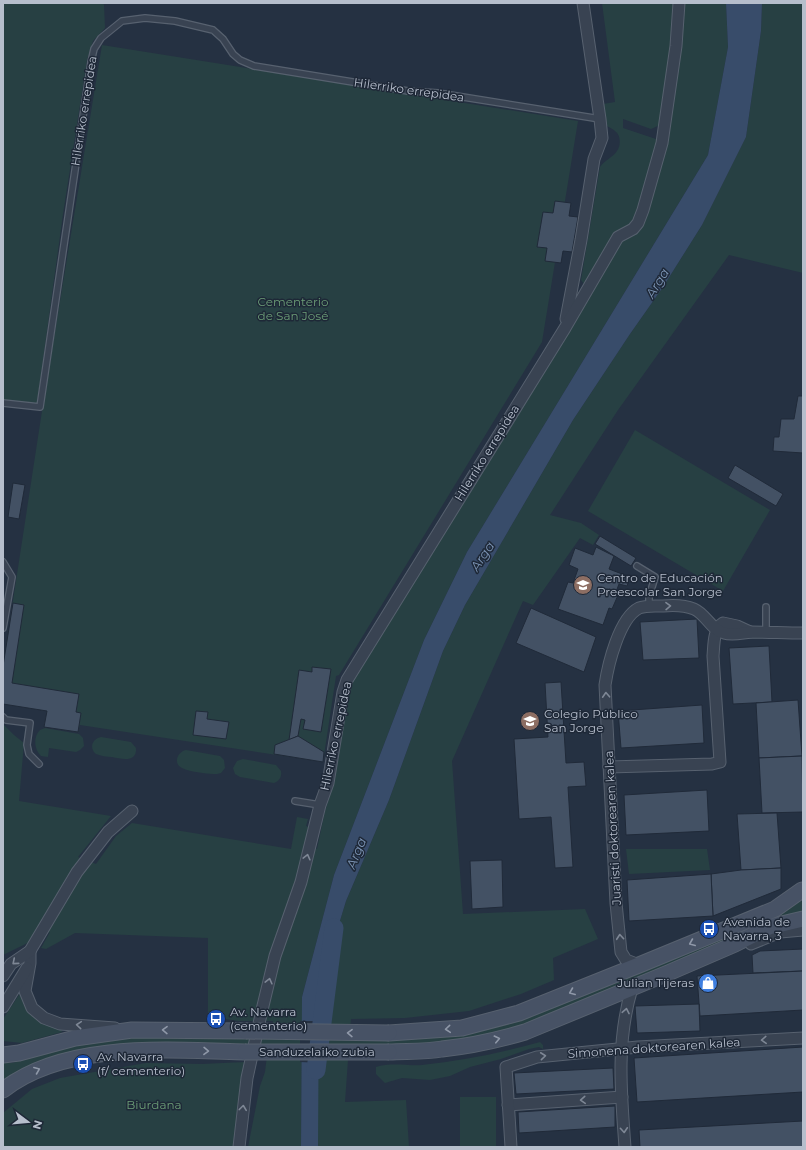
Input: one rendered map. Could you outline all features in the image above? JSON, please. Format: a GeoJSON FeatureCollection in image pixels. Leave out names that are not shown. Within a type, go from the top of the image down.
{"type":"FeatureCollection","features":[{"type":"Feature","properties":{"kind":"main road","name":"Sanduzelaiko zubia"},"geometry":{"type":"LineString","coordinates":[[3,1055],[19,1053],[76,1038],[132,1030],[389,1033],[462,1028],[519,1013],[639,965],[774,908],[803,890]]}},
{"type":"Feature","properties":{"kind":"main road","name":"Sanduzelaiko zubia"},"geometry":{"type":"LineString","coordinates":[[3,1090],[17,1079],[38,1069],[82,1057],[134,1051],[389,1052],[440,1050],[501,1039],[525,1032],[632,988],[735,944],[769,926],[803,919]]}},
{"type":"Feature","properties":{"kind":"street","name":"Hilerriko errepidea"},"geometry":{"type":"LineString","coordinates":[[565,328],[594,159],[602,138],[583,3]]}},
{"type":"Feature","properties":{"kind":"street","name":"Hilerriko errepidea"},"geometry":{"type":"LineString","coordinates":[[238,1147],[247,1078],[262,1010],[275,956],[301,882],[320,805],[329,777],[343,692],[347,680],[565,328],[618,237],[633,229],[638,223],[662,143],[676,46],[679,3]]}},
{"type":"Feature","properties":{"kind":"street","name":"Juaristi doktorearen kalea"},"geometry":{"type":"LineString","coordinates":[[639,965],[626,960],[621,952],[616,903],[605,685],[608,667],[617,640],[631,614],[639,608],[649,606]]}},
{"type":"Feature","properties":{"kind":"street"},"geometry":{"type":"LineString","coordinates":[[649,606],[682,606],[693,608],[703,614],[716,631]]}},
{"type":"Feature","properties":{"kind":"street"},"geometry":{"type":"LineString","coordinates":[[609,767],[712,764],[720,762],[713,656],[716,631],[720,624],[726,623],[750,632],[803,633]]}},
{"type":"Feature","properties":{"kind":"street"},"geometry":{"type":"LineString","coordinates":[[3,976],[12,964],[30,951],[77,872],[108,832],[132,810]]}},
{"type":"Feature","properties":{"kind":"street"},"geometry":{"type":"LineString","coordinates":[[705,956],[725,955],[780,932],[803,930]]}},
{"type":"Feature","properties":{"kind":"street"},"geometry":{"type":"LineString","coordinates":[[30,951],[30,963],[25,991],[32,1008],[44,1018],[60,1024],[132,1030]]}},
{"type":"Feature","properties":{"kind":"street"},"geometry":{"type":"LineString","coordinates":[[3,1007],[30,963]]}},
{"type":"Feature","properties":{"kind":"street"},"geometry":{"type":"LineString","coordinates":[[625,1147],[621,1049],[626,1010],[632,988]]}},
{"type":"Feature","properties":{"kind":"street","name":"Simonena doktorearen kalea"},"geometry":{"type":"LineString","coordinates":[[508,1105],[506,1067],[537,1056],[638,1047],[803,1038]]}},
{"type":"Feature","properties":{"kind":"street"},"geometry":{"type":"LineString","coordinates":[[511,1147],[508,1105],[622,1097]]}},
{"type":"Feature","properties":{"kind":"lane","name":"Hilerriko errepidea"},"geometry":{"type":"LineString","coordinates":[[3,403],[40,407],[91,62],[94,49],[101,38],[122,21],[145,18],[175,21],[213,30],[223,39],[233,54],[240,60],[254,66],[408,91],[438,93],[600,119]]}},
{"type":"Feature","properties":{"kind":"lane"},"geometry":{"type":"LineString","coordinates":[[3,562],[12,577],[3,628]]}},
{"type":"Feature","properties":{"kind":"lane"},"geometry":{"type":"LineString","coordinates":[[637,566],[655,577],[649,597],[649,606]]}},
{"type":"Feature","properties":{"kind":"lane"},"geometry":{"type":"LineString","coordinates":[[766,607],[766,633]]}},
{"type":"Feature","properties":{"kind":"lane"},"geometry":{"type":"LineString","coordinates":[[3,717],[6,720],[30,723],[27,745],[29,754],[39,764]]}},
{"type":"Feature","properties":{"kind":"lane"},"geometry":{"type":"LineString","coordinates":[[295,801],[320,805]]}},
{"type":"Feature","properties":{"kind":"green space"},"geometry":{"type":"Polygon","coordinates":[[[3,3],[103,3],[104,5],[105,28],[93,41],[87,60],[63,214],[37,404],[3,400],[3,3]]]}},
{"type":"Feature","properties":{"kind":"green space"},"geometry":{"type":"Polygon","coordinates":[[[602,3],[726,3],[728,47],[708,155],[467,552],[424,640],[334,875],[302,997],[302,1038],[319,1039],[319,990],[346,901],[389,800],[443,651],[465,605],[573,420],[663,287],[702,225],[746,137],[761,31],[762,3],[803,3],[803,273],[729,255],[618,410],[550,515],[581,523],[599,535],[593,545],[580,538],[533,605],[523,601],[452,761],[463,914],[585,909],[598,939],[553,958],[554,980],[521,994],[469,1011],[405,1018],[351,1019],[349,1039],[417,1038],[459,1033],[495,1026],[565,1001],[744,929],[792,907],[801,899],[803,905],[803,916],[783,918],[763,925],[655,974],[528,1024],[495,1035],[459,1042],[428,1045],[399,1047],[349,1046],[345,1102],[406,1100],[409,1147],[318,1147],[318,1046],[302,1047],[301,1147],[248,1147],[260,1086],[265,1072],[268,1047],[130,1045],[54,1058],[32,1066],[3,1083],[3,1063],[12,1063],[62,1049],[106,1040],[176,1037],[270,1038],[273,1021],[238,1021],[208,1016],[208,938],[75,933],[46,949],[41,948],[50,932],[3,955],[3,724],[24,743],[19,801],[111,816],[78,857],[96,864],[116,836],[132,823],[291,849],[297,817],[308,819],[306,826],[309,827],[305,842],[317,849],[325,811],[335,779],[350,685],[438,539],[550,364],[621,239],[636,231],[640,227],[652,195],[665,135],[678,52],[672,46],[660,125],[651,129],[623,119],[623,128],[656,139],[657,142],[644,196],[636,219],[631,226],[617,234],[587,283],[584,284],[581,280],[600,167],[615,153],[620,144],[617,133],[607,126],[603,104],[615,102],[602,3]]]}},
{"type":"Feature","properties":{"kind":"green space","name":"Cementerio de San José"},"geometry":{"type":"Polygon","coordinates":[[[102,45],[578,121],[542,342],[339,675],[336,676],[323,762],[80,725],[78,732],[44,727],[47,711],[3,704],[3,666],[42,411],[102,45]]]}},
{"type":"Feature","properties":{"kind":"green space"},"geometry":{"type":"Polygon","coordinates":[[[635,430],[770,510],[723,591],[588,511],[635,430]]]}},
{"type":"Feature","properties":{"kind":"green space"},"geometry":{"type":"Polygon","coordinates":[[[45,728],[79,734],[83,738],[84,746],[76,752],[49,748],[48,757],[41,756],[37,750],[35,739],[40,730],[45,728]]]}},
{"type":"Feature","properties":{"kind":"green space"},"geometry":{"type":"Polygon","coordinates":[[[101,737],[131,742],[136,748],[136,753],[128,759],[96,754],[92,744],[95,740],[101,737]]]}},
{"type":"Feature","properties":{"kind":"green space"},"geometry":{"type":"Polygon","coordinates":[[[186,750],[220,756],[224,760],[225,768],[221,773],[217,774],[194,772],[182,768],[178,764],[177,758],[180,753],[186,750]]]}},
{"type":"Feature","properties":{"kind":"green space"},"geometry":{"type":"Polygon","coordinates":[[[243,759],[276,765],[281,771],[280,778],[274,783],[240,777],[235,774],[233,768],[237,761],[243,759]]]}},
{"type":"Feature","properties":{"kind":"green space"},"geometry":{"type":"Polygon","coordinates":[[[626,849],[707,849],[710,870],[629,874],[626,849]]]}},
{"type":"Feature","properties":{"kind":"green space"},"geometry":{"type":"Polygon","coordinates":[[[21,992],[26,1010],[34,1018],[45,1024],[61,1029],[62,1032],[22,1043],[3,1041],[3,1019],[21,992]]]}},
{"type":"Feature","properties":{"kind":"green space"},"geometry":{"type":"Polygon","coordinates":[[[540,1042],[543,1045],[543,1049],[539,1047],[529,1049],[501,1059],[470,1067],[450,1076],[430,1080],[402,1078],[385,1083],[376,1074],[376,1067],[393,1064],[422,1065],[467,1059],[540,1042]]]}},
{"type":"Feature","properties":{"kind":"green space","name":"Biurdana"},"geometry":{"type":"Polygon","coordinates":[[[245,1062],[233,1147],[3,1147],[3,1113],[32,1089],[60,1078],[146,1063],[202,1064],[245,1062]]]}},
{"type":"Feature","properties":{"kind":"green space"},"geometry":{"type":"Polygon","coordinates":[[[460,1097],[496,1097],[496,1147],[460,1147],[460,1097]]]}},
{"type":"Feature","properties":{"kind":"water"},"geometry":{"type":"Polygon","coordinates":[[[726,3],[762,3],[761,31],[746,137],[702,225],[663,287],[573,420],[465,605],[443,651],[389,800],[346,901],[319,990],[318,1147],[301,1147],[302,997],[334,875],[424,640],[467,552],[708,155],[728,47],[726,3]]]}},
{"type":"Feature","properties":{"kind":"pier"},"geometry":{"type":"Polygon","coordinates":[[[300,1021],[321,1021],[321,1063],[300,1062],[300,1021]]]}},
{"type":"Feature","properties":{"kind":"building"},"geometry":{"type":"Polygon","coordinates":[[[555,201],[571,203],[569,216],[578,217],[572,252],[563,251],[561,263],[545,261],[547,248],[537,247],[543,212],[553,213],[555,201]]]}},
{"type":"Feature","properties":{"kind":"building"},"geometry":{"type":"Polygon","coordinates":[[[798,396],[803,396],[803,453],[773,451],[774,437],[779,437],[781,419],[794,419],[798,396]]]}},
{"type":"Feature","properties":{"kind":"building"},"geometry":{"type":"Polygon","coordinates":[[[735,465],[783,494],[776,506],[728,478],[735,465]]]}},
{"type":"Feature","properties":{"kind":"building"},"geometry":{"type":"Polygon","coordinates":[[[13,483],[25,485],[19,519],[8,517],[13,483]]]}},
{"type":"Feature","properties":{"kind":"building"},"geometry":{"type":"Polygon","coordinates":[[[600,536],[636,558],[631,566],[595,544],[600,536]]]}},
{"type":"Feature","properties":{"kind":"building","name":"Centro de Educación Preescolar San Jorge"},"geometry":{"type":"Polygon","coordinates":[[[596,547],[614,556],[609,569],[630,577],[627,586],[619,584],[616,592],[619,593],[612,609],[609,608],[603,625],[558,609],[568,582],[573,583],[578,569],[569,565],[575,548],[593,555],[596,547]]]}},
{"type":"Feature","properties":{"kind":"building"},"geometry":{"type":"Polygon","coordinates":[[[13,603],[24,605],[12,683],[79,694],[76,712],[81,713],[78,732],[44,727],[47,711],[3,704],[3,666],[13,603]]]}},
{"type":"Feature","properties":{"kind":"building"},"geometry":{"type":"Polygon","coordinates":[[[531,608],[596,637],[584,672],[516,643],[531,608]]]}},
{"type":"Feature","properties":{"kind":"building"},"geometry":{"type":"Polygon","coordinates":[[[697,619],[699,658],[643,660],[640,622],[697,619]]]}},
{"type":"Feature","properties":{"kind":"building"},"geometry":{"type":"Polygon","coordinates":[[[769,646],[772,702],[733,704],[729,648],[769,646]]]}},
{"type":"Feature","properties":{"kind":"building"},"geometry":{"type":"Polygon","coordinates":[[[312,667],[331,669],[321,732],[303,729],[305,720],[301,719],[298,736],[289,740],[299,670],[312,672],[312,667]]]}},
{"type":"Feature","properties":{"kind":"building"},"geometry":{"type":"Polygon","coordinates":[[[561,682],[566,763],[584,762],[586,786],[568,787],[573,867],[555,868],[551,817],[519,819],[514,739],[548,737],[545,683],[561,682]]]}},
{"type":"Feature","properties":{"kind":"building"},"geometry":{"type":"Polygon","coordinates":[[[798,700],[802,756],[759,758],[756,703],[798,700]]]}},
{"type":"Feature","properties":{"kind":"building"},"geometry":{"type":"Polygon","coordinates":[[[702,705],[704,743],[621,748],[618,711],[702,705]]]}},
{"type":"Feature","properties":{"kind":"building"},"geometry":{"type":"Polygon","coordinates":[[[196,711],[208,712],[207,719],[229,722],[226,739],[193,735],[196,711]]]}},
{"type":"Feature","properties":{"kind":"building"},"geometry":{"type":"Polygon","coordinates":[[[298,736],[324,752],[323,762],[274,754],[275,745],[298,736]]]}},
{"type":"Feature","properties":{"kind":"building"},"geometry":{"type":"Polygon","coordinates":[[[802,756],[803,812],[762,813],[759,758],[802,756]]]}},
{"type":"Feature","properties":{"kind":"building"},"geometry":{"type":"Polygon","coordinates":[[[707,790],[709,831],[626,835],[624,795],[707,790]]]}},
{"type":"Feature","properties":{"kind":"building"},"geometry":{"type":"Polygon","coordinates":[[[777,813],[781,868],[741,870],[737,814],[777,813]]]}},
{"type":"Feature","properties":{"kind":"building"},"geometry":{"type":"Polygon","coordinates":[[[502,860],[503,907],[472,909],[470,861],[502,860]]]}},
{"type":"Feature","properties":{"kind":"building"},"geometry":{"type":"Polygon","coordinates":[[[781,868],[781,889],[713,916],[711,874],[741,870],[781,868]]]}},
{"type":"Feature","properties":{"kind":"building"},"geometry":{"type":"Polygon","coordinates":[[[711,874],[713,916],[629,921],[627,880],[711,874]]]}},
{"type":"Feature","properties":{"kind":"building"},"geometry":{"type":"Polygon","coordinates":[[[803,949],[803,971],[753,973],[752,955],[760,951],[803,949]]]}},
{"type":"Feature","properties":{"kind":"building"},"geometry":{"type":"Polygon","coordinates":[[[803,971],[803,1010],[700,1016],[697,976],[803,971]]]}},
{"type":"Feature","properties":{"kind":"building"},"geometry":{"type":"Polygon","coordinates":[[[699,1004],[700,1031],[637,1033],[635,1006],[699,1004]]]}},
{"type":"Feature","properties":{"kind":"building"},"geometry":{"type":"Polygon","coordinates":[[[803,1047],[803,1092],[637,1102],[634,1058],[803,1047]]]}},
{"type":"Feature","properties":{"kind":"building"},"geometry":{"type":"Polygon","coordinates":[[[613,1068],[614,1089],[516,1094],[514,1073],[613,1068]]]}},
{"type":"Feature","properties":{"kind":"building"},"geometry":{"type":"Polygon","coordinates":[[[615,1106],[615,1127],[519,1133],[518,1112],[615,1106]]]}},
{"type":"Feature","properties":{"kind":"building"},"geometry":{"type":"Polygon","coordinates":[[[803,1121],[803,1147],[640,1147],[639,1130],[803,1121]]]}},
{"type":"Feature","properties":{"kind":"waterway","name":"Arga"},"geometry":{"type":"LineString","coordinates":[[316,1070],[334,928]]}},
{"type":"Feature","properties":{"kind":"place","name":"Centro de Educación Preescolar San Jorge"},"geometry":{"type":"Point","coordinates":[583,585]}},
{"type":"Feature","properties":{"kind":"place","name":"Colegio Público San Jorge"},"geometry":{"type":"Point","coordinates":[530,721]}},
{"type":"Feature","properties":{"kind":"place","name":"Avenida de Navarra, 3"},"geometry":{"type":"Point","coordinates":[709,929]}},
{"type":"Feature","properties":{"kind":"place","name":"Julian Tijeras"},"geometry":{"type":"Point","coordinates":[708,983]}},
{"type":"Feature","properties":{"kind":"place","name":"Av. Navarra (cementerio)"},"geometry":{"type":"Point","coordinates":[216,1019]}},
{"type":"Feature","properties":{"kind":"place","name":"Av. Navarra (f/ cementerio)"},"geometry":{"type":"Point","coordinates":[83,1064]}}]}
